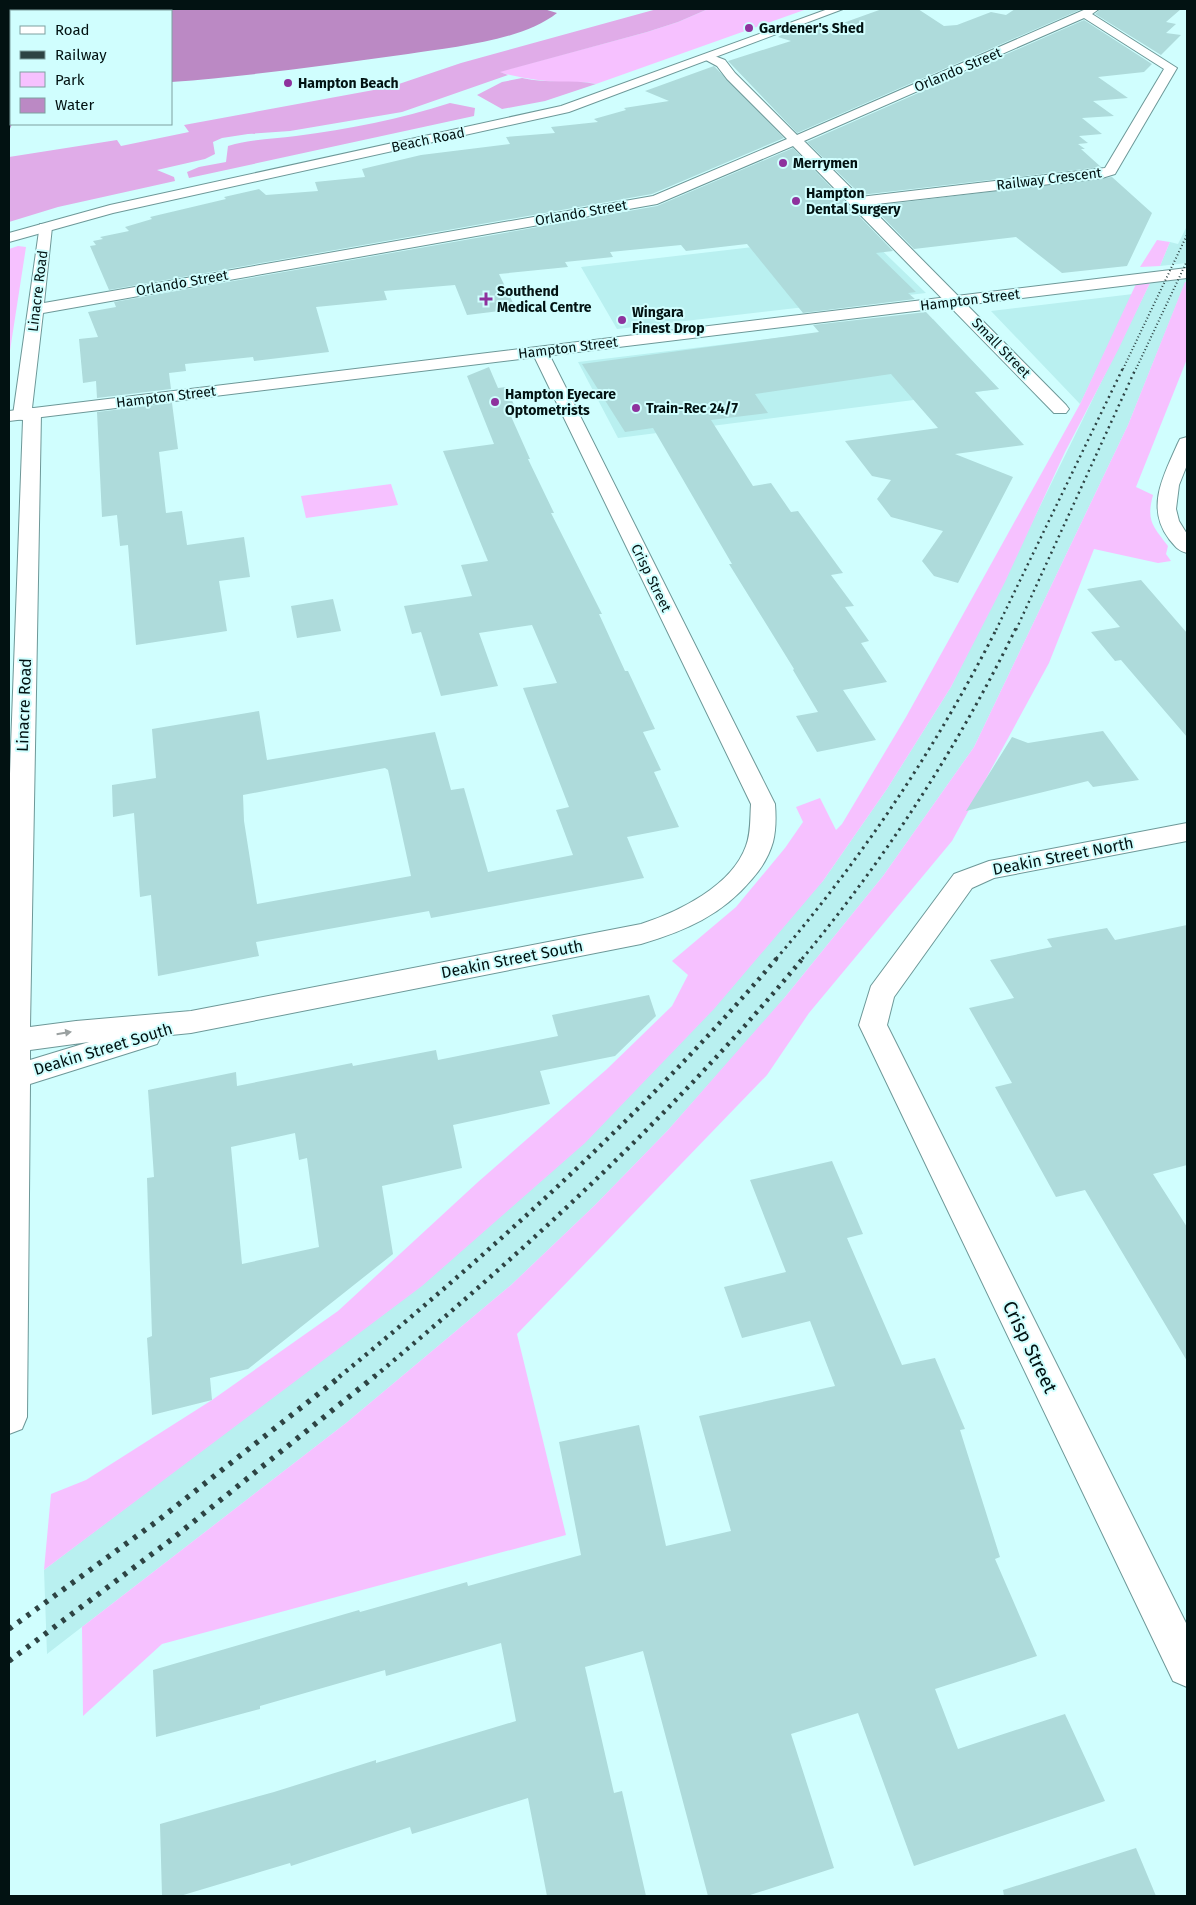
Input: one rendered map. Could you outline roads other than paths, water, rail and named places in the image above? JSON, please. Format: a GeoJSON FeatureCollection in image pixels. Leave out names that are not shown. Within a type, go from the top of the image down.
{"type":"FeatureCollection","features":[{"type":"Feature","properties":{"kind":"street","name":"Beach Road"},"geometry":{"type":"LineString","coordinates":[[9,238],[142,202],[552,112],[838,9]]}},
{"type":"Feature","properties":{"kind":"street","name":"Orlando Street"},"geometry":{"type":"LineString","coordinates":[[36,309],[657,200],[1090,11]]}},
{"type":"Feature","properties":{"kind":"street","name":"Railway Crescent"},"geometry":{"type":"LineString","coordinates":[[857,202],[1102,174],[1110,171],[1171,68],[1090,11]]}},
{"type":"Feature","properties":{"kind":"street","name":"Small Street"},"geometry":{"type":"LineString","coordinates":[[702,59],[730,76],[956,301],[1060,409]]}},
{"type":"Feature","properties":{"kind":"street","name":"Linacre Road"},"geometry":{"type":"LineString","coordinates":[[9,1417],[16,1041],[21,415],[45,227]]}},
{"type":"Feature","properties":{"kind":"street","name":"Hampton Street"},"geometry":{"type":"LineString","coordinates":[[21,415],[1187,273]]}},
{"type":"Feature","properties":{"kind":"street","name":"Crisp Street"},"geometry":{"type":"LineString","coordinates":[[540,352],[763,804]]}},
{"type":"Feature","properties":{"kind":"street"},"geometry":{"type":"LineString","coordinates":[[1187,443],[1166,498],[1166,515],[1173,532],[1187,547]]}},
{"type":"Feature","properties":{"kind":"street","name":"Deakin Street South"},"geometry":{"type":"LineString","coordinates":[[16,1041],[76,1032],[191,1022],[641,934],[681,922],[701,912],[724,894],[747,868],[760,844],[763,804]]}},
{"type":"Feature","properties":{"kind":"street","name":"Deakin Street North"},"geometry":{"type":"LineString","coordinates":[[873,1026],[881,994],[963,881],[988,870],[1187,832]]}},
{"type":"Feature","properties":{"kind":"street","name":"Deakin Street South"},"geometry":{"type":"LineString","coordinates":[[15,1077],[191,1022]]}},
{"type":"Feature","properties":{"kind":"street","name":"Crisp Street"},"geometry":{"type":"LineString","coordinates":[[873,1026],[1187,1667]]}},
{"type":"Feature","properties":{"kind":"water"},"geometry":{"type":"Polygon","coordinates":[[[9,9],[544,9],[557,13],[542,23],[525,30],[465,45],[290,70],[172,82],[172,10],[10,10],[10,125],[12,125],[9,131],[9,9]]]}},
{"type":"Feature","properties":{"kind":"railway"},"geometry":{"type":"LineString","coordinates":[[1123,369],[1187,235]]}},
{"type":"Feature","properties":{"kind":"railway"},"geometry":{"type":"LineString","coordinates":[[1136,369],[1187,261]]}},
{"type":"Feature","properties":{"kind":"railway"},"geometry":{"type":"LineString","coordinates":[[997,629],[1123,368]]}},
{"type":"Feature","properties":{"kind":"railway"},"geometry":{"type":"LineString","coordinates":[[1016,630],[1136,368]]}},
{"type":"Feature","properties":{"kind":"railway"},"geometry":{"type":"LineString","coordinates":[[802,959],[863,881],[919,800],[970,716],[1016,628]]}},
{"type":"Feature","properties":{"kind":"railway"},"geometry":{"type":"LineString","coordinates":[[776,959],[839,881],[896,800],[949,716],[997,629]]}},
{"type":"Feature","properties":{"kind":"railway"},"geometry":{"type":"LineString","coordinates":[[339,1377],[455,1279],[567,1177],[675,1070],[777,958]]}},
{"type":"Feature","properties":{"kind":"railway"},"geometry":{"type":"LineString","coordinates":[[374,1377],[488,1279],[598,1178],[703,1071],[803,958]]}},
{"type":"Feature","properties":{"kind":"railway"},"geometry":{"type":"LineString","coordinates":[[9,1629],[156,1522],[341,1376]]}},
{"type":"Feature","properties":{"kind":"railway"},"geometry":{"type":"LineString","coordinates":[[9,1661],[172,1539],[375,1376]]}},
{"type":"Feature","properties":{"kind":"place","name":"Gardener's Shed"},"geometry":{"type":"Point","coordinates":[749,28]}},
{"type":"Feature","properties":{"kind":"place","name":"Hampton Beach"},"geometry":{"type":"Point","coordinates":[288,83]}},
{"type":"Feature","properties":{"kind":"place","name":"Merrymen"},"geometry":{"type":"Point","coordinates":[783,163]}},
{"type":"Feature","properties":{"kind":"place","name":"Hampton Dental Surgery"},"geometry":{"type":"Point","coordinates":[796,201]}},
{"type":"Feature","properties":{"kind":"place","name":"Southend Medical Centre"},"geometry":{"type":"Point","coordinates":[486,299]}},
{"type":"Feature","properties":{"kind":"place","name":"Wingara Finest Drop"},"geometry":{"type":"Point","coordinates":[622,320]}},
{"type":"Feature","properties":{"kind":"place","name":"Hampton Eyecare Optometrists"},"geometry":{"type":"Point","coordinates":[495,402]}},
{"type":"Feature","properties":{"kind":"place","name":"Train-Rec 24/7"},"geometry":{"type":"Point","coordinates":[636,408]}}]}
